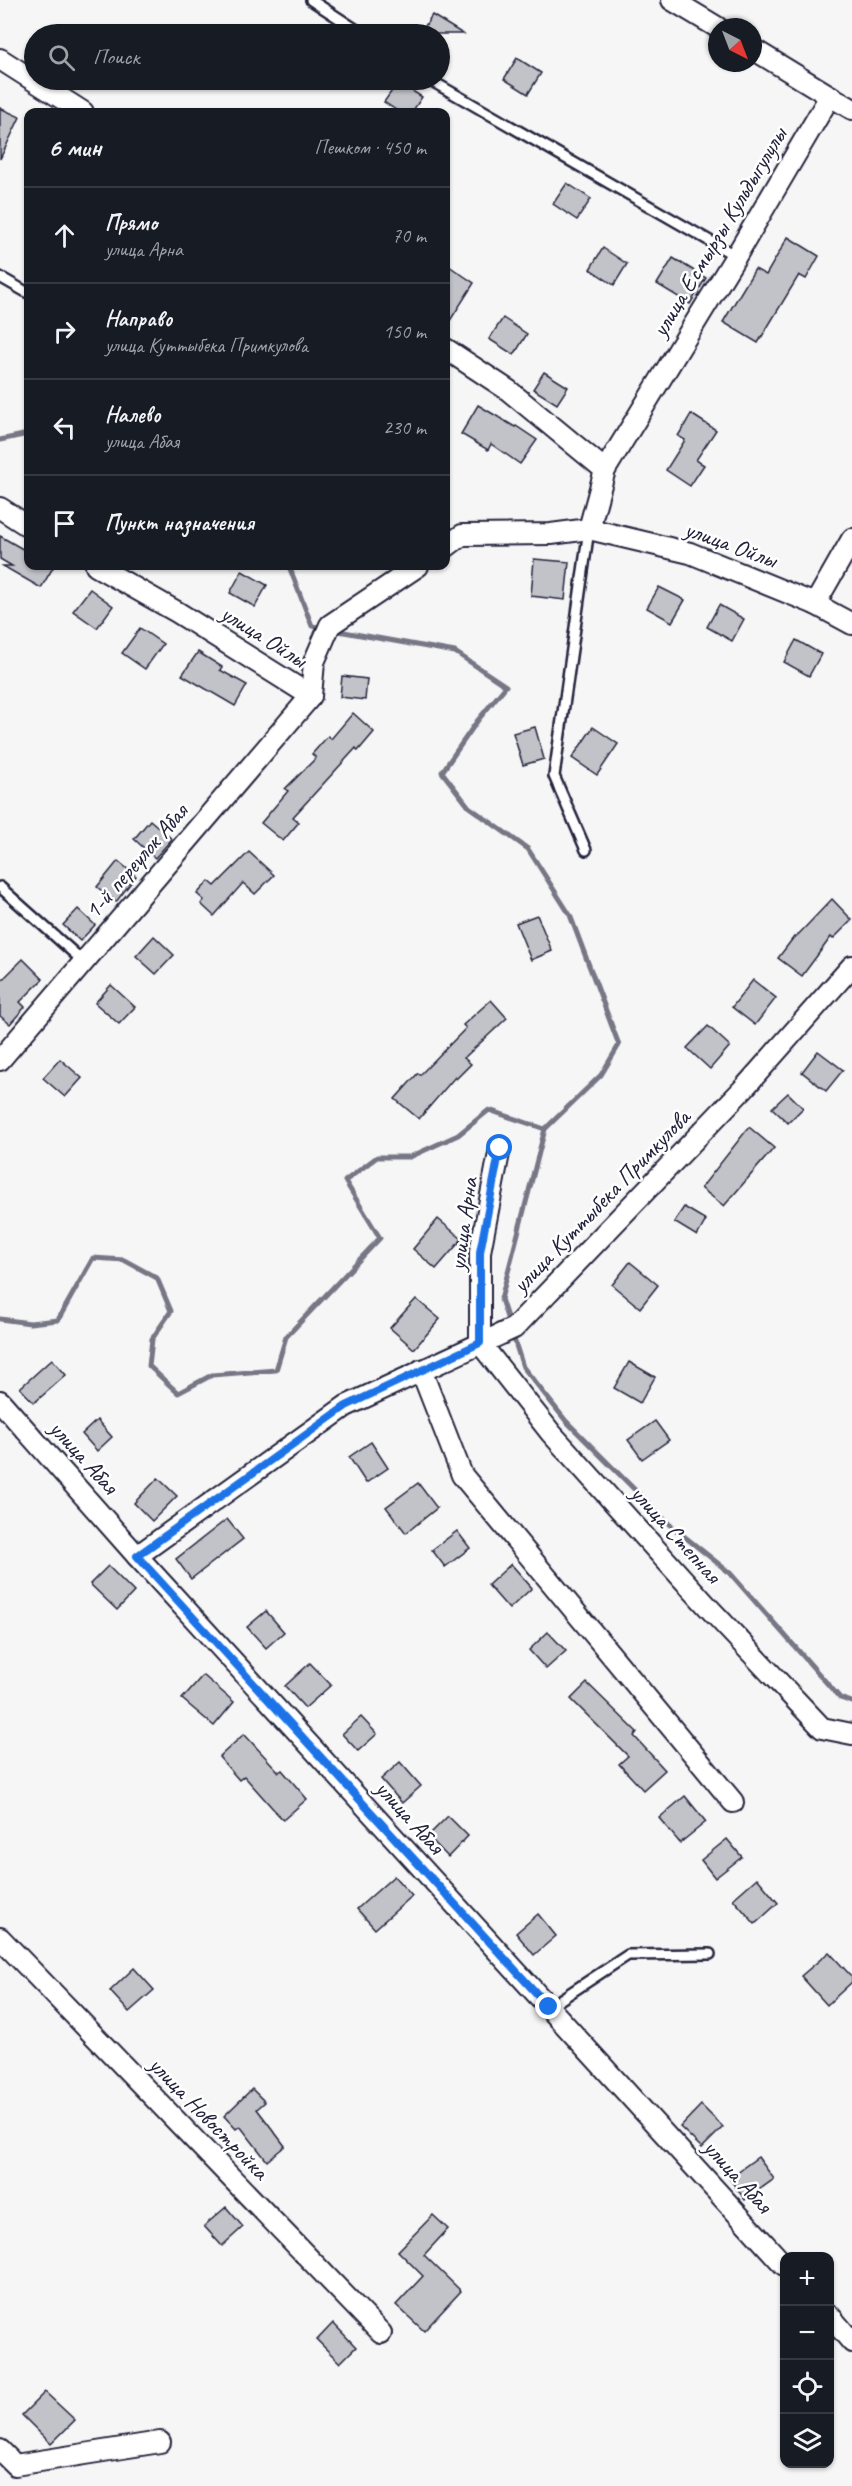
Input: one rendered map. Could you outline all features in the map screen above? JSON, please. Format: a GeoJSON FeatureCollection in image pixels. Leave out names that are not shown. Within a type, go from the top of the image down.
{"type":"FeatureCollection","features":[{"type":"Feature","properties":{"kind":"street"},"geometry":{"type":"LineString","coordinates":[[672,0],[708,22]]}},
{"type":"Feature","properties":{"kind":"street"},"geometry":{"type":"LineString","coordinates":[[762,55],[852,109]]}},
{"type":"Feature","properties":{"kind":"street"},"geometry":{"type":"LineString","coordinates":[[0,59],[24,75]]}},
{"type":"Feature","properties":{"kind":"street"},"geometry":{"type":"LineString","coordinates":[[48,90],[76,108]]}},
{"type":"Feature","properties":{"kind":"street","name":"улица Есмырзы Кульдыгулулы"},"geometry":{"type":"LineString","coordinates":[[589,529],[604,470],[736,256],[830,96]]}},
{"type":"Feature","properties":{"kind":"street"},"geometry":{"type":"LineString","coordinates":[[450,352],[508,390],[604,470]]}},
{"type":"Feature","properties":{"kind":"street"},"geometry":{"type":"LineString","coordinates":[[0,508],[24,523]]}},
{"type":"Feature","properties":{"kind":"street","name":"улица Ойлы"},"geometry":{"type":"LineString","coordinates":[[450,542],[462,536],[551,534],[589,529],[690,554],[814,604],[852,624]]}},
{"type":"Feature","properties":{"kind":"street"},"geometry":{"type":"LineString","coordinates":[[814,604],[852,539]]}},
{"type":"Feature","properties":{"kind":"street","name":"улица Ойлы"},"geometry":{"type":"LineString","coordinates":[[103,570],[177,612],[311,696],[314,662],[330,625],[412,570]]}},
{"type":"Feature","properties":{"kind":"street","name":"1-й переулок Абая"},"geometry":{"type":"LineString","coordinates":[[0,1060],[311,696]]}},
{"type":"Feature","properties":{"kind":"street","name":"улица Куттыбека Примкулова"},"geometry":{"type":"LineString","coordinates":[[137,1556],[346,1406],[514,1328],[746,1087],[852,966]]}},
{"type":"Feature","properties":{"kind":"street","name":"улица Арна"},"geometry":{"type":"LineString","coordinates":[[480,1343],[480,1252],[500,1148]]}},
{"type":"Feature","properties":{"kind":"street","name":"улица Степная"},"geometry":{"type":"LineString","coordinates":[[480,1343],[551,1433],[708,1607],[822,1728],[852,1734]]}},
{"type":"Feature","properties":{"kind":"street"},"geometry":{"type":"LineString","coordinates":[[422,1370],[462,1475],[733,1802]]}},
{"type":"Feature","properties":{"kind":"street","name":"улица Абая"},"geometry":{"type":"LineString","coordinates":[[0,1401],[137,1556],[780,2261]]}},
{"type":"Feature","properties":{"kind":"street","name":"улица Новостройка"},"geometry":{"type":"LineString","coordinates":[[0,1938],[381,2333]]}},
{"type":"Feature","properties":{"kind":"street"},"geometry":{"type":"LineString","coordinates":[[834,2321],[852,2342]]}},
{"type":"Feature","properties":{"kind":"street"},"geometry":{"type":"LineString","coordinates":[[0,2450],[15,2465],[160,2442]]}},
{"type":"Feature","properties":{"kind":"lane"},"geometry":{"type":"LineString","coordinates":[[311,0],[348,24]]}},
{"type":"Feature","properties":{"kind":"lane"},"geometry":{"type":"LineString","coordinates":[[447,90],[736,256]]}},
{"type":"Feature","properties":{"kind":"lane"},"geometry":{"type":"LineString","coordinates":[[0,276],[24,291]]}},
{"type":"Feature","properties":{"kind":"lane"},"geometry":{"type":"LineString","coordinates":[[586,850],[554,776],[589,529]]}},
{"type":"Feature","properties":{"kind":"lane"},"geometry":{"type":"LineString","coordinates":[[0,887],[84,962]]}},
{"type":"Feature","properties":{"kind":"lane"},"geometry":{"type":"LineString","coordinates":[[549,2007],[628,1954],[710,1954]]}},
{"type":"Feature","properties":{"kind":"building"},"geometry":{"type":"Polygon","coordinates":[[[432,15],[447,24],[426,24],[432,15]]]}},
{"type":"Feature","properties":{"kind":"building"},"geometry":{"type":"Polygon","coordinates":[[[450,26],[463,34],[450,34],[450,26]]]}},
{"type":"Feature","properties":{"kind":"building"},"geometry":{"type":"Polygon","coordinates":[[[517,58],[541,73],[528,94],[504,79],[517,58]]]}},
{"type":"Feature","properties":{"kind":"building"},"geometry":{"type":"Polygon","coordinates":[[[392,90],[411,90],[422,97],[415,108],[393,108],[384,102],[392,90]]]}},
{"type":"Feature","properties":{"kind":"building"},"geometry":{"type":"Polygon","coordinates":[[[0,108],[20,117],[0,159],[0,108]]]}},
{"type":"Feature","properties":{"kind":"building"},"geometry":{"type":"Polygon","coordinates":[[[567,183],[591,199],[577,220],[553,204],[567,183]]]}},
{"type":"Feature","properties":{"kind":"building"},"geometry":{"type":"Polygon","coordinates":[[[788,237],[819,256],[806,279],[799,275],[758,343],[723,322],[755,269],[766,275],[788,237]]]}},
{"type":"Feature","properties":{"kind":"building"},"geometry":{"type":"Polygon","coordinates":[[[603,248],[627,264],[614,285],[590,269],[603,248]]]}},
{"type":"Feature","properties":{"kind":"building"},"geometry":{"type":"Polygon","coordinates":[[[673,258],[706,278],[690,304],[657,284],[673,258]]]}},
{"type":"Feature","properties":{"kind":"building"},"geometry":{"type":"Polygon","coordinates":[[[450,267],[474,283],[450,321],[450,267]]]}},
{"type":"Feature","properties":{"kind":"building"},"geometry":{"type":"Polygon","coordinates":[[[503,318],[527,334],[514,355],[489,339],[503,318]]]}},
{"type":"Feature","properties":{"kind":"building"},"geometry":{"type":"Polygon","coordinates":[[[544,372],[568,387],[557,404],[533,389],[544,372]]]}},
{"type":"Feature","properties":{"kind":"building"},"geometry":{"type":"Polygon","coordinates":[[[478,405],[537,440],[520,464],[491,444],[488,450],[461,434],[478,405]]]}},
{"type":"Feature","properties":{"kind":"building"},"geometry":{"type":"Polygon","coordinates":[[[691,414],[716,430],[696,460],[704,465],[690,486],[666,470],[685,440],[678,436],[691,414]]]}},
{"type":"Feature","properties":{"kind":"building"},"geometry":{"type":"Polygon","coordinates":[[[0,536],[24,550],[24,570],[52,570],[41,588],[3,566],[12,566],[0,559],[0,536]]]}},
{"type":"Feature","properties":{"kind":"building"},"geometry":{"type":"Polygon","coordinates":[[[534,559],[569,562],[565,600],[531,596],[534,559]]]}},
{"type":"Feature","properties":{"kind":"building"},"geometry":{"type":"Polygon","coordinates":[[[242,571],[267,585],[255,607],[230,593],[242,571]]]}},
{"type":"Feature","properties":{"kind":"building"},"geometry":{"type":"Polygon","coordinates":[[[659,587],[685,600],[672,622],[647,608],[659,587]]]}},
{"type":"Feature","properties":{"kind":"building"},"geometry":{"type":"Polygon","coordinates":[[[90,589],[113,606],[97,628],[73,611],[90,589]]]}},
{"type":"Feature","properties":{"kind":"building"},"geometry":{"type":"Polygon","coordinates":[[[719,605],[744,619],[732,641],[707,627],[719,605]]]}},
{"type":"Feature","properties":{"kind":"building"},"geometry":{"type":"Polygon","coordinates":[[[140,628],[163,644],[145,669],[122,653],[140,628]]]}},
{"type":"Feature","properties":{"kind":"building"},"geometry":{"type":"Polygon","coordinates":[[[796,640],[821,654],[809,676],[784,662],[796,640]]]}},
{"type":"Feature","properties":{"kind":"building"},"geometry":{"type":"Polygon","coordinates":[[[198,652],[222,667],[220,670],[247,685],[235,706],[182,675],[198,652]]]}},
{"type":"Feature","properties":{"kind":"building"},"geometry":{"type":"Polygon","coordinates":[[[342,676],[367,679],[365,700],[340,697],[342,676]]]}},
{"type":"Feature","properties":{"kind":"building"},"geometry":{"type":"Polygon","coordinates":[[[353,713],[374,732],[358,751],[356,748],[293,817],[299,822],[283,841],[261,823],[288,791],[285,789],[316,758],[312,754],[328,736],[331,739],[353,713]]]}},
{"type":"Feature","properties":{"kind":"building"},"geometry":{"type":"Polygon","coordinates":[[[535,727],[544,759],[523,765],[513,733],[535,727]]]}},
{"type":"Feature","properties":{"kind":"building"},"geometry":{"type":"Polygon","coordinates":[[[593,727],[618,744],[597,775],[572,758],[593,727]]]}},
{"type":"Feature","properties":{"kind":"building"},"geometry":{"type":"Polygon","coordinates":[[[150,820],[172,839],[155,858],[134,839],[150,820]]]}},
{"type":"Feature","properties":{"kind":"building"},"geometry":{"type":"Polygon","coordinates":[[[249,852],[274,875],[255,894],[243,883],[214,916],[201,904],[204,900],[197,894],[209,881],[215,886],[249,852]]]}},
{"type":"Feature","properties":{"kind":"building"},"geometry":{"type":"Polygon","coordinates":[[[118,861],[136,876],[116,902],[97,887],[118,861]]]}},
{"type":"Feature","properties":{"kind":"building"},"geometry":{"type":"Polygon","coordinates":[[[832,899],[852,920],[833,939],[831,937],[802,976],[778,958],[794,937],[832,899]]]}},
{"type":"Feature","properties":{"kind":"building"},"geometry":{"type":"Polygon","coordinates":[[[78,909],[95,925],[80,941],[63,925],[78,909]]]}},
{"type":"Feature","properties":{"kind":"building"},"geometry":{"type":"Polygon","coordinates":[[[537,915],[552,951],[531,960],[516,923],[537,915]]]}},
{"type":"Feature","properties":{"kind":"building"},"geometry":{"type":"Polygon","coordinates":[[[154,936],[174,955],[156,974],[136,956],[154,936]]]}},
{"type":"Feature","properties":{"kind":"building"},"geometry":{"type":"Polygon","coordinates":[[[23,959],[43,979],[20,1002],[25,1007],[10,1024],[0,1016],[0,982],[23,959]]]}},
{"type":"Feature","properties":{"kind":"building"},"geometry":{"type":"Polygon","coordinates":[[[753,980],[776,998],[755,1025],[732,1007],[753,980]]]}},
{"type":"Feature","properties":{"kind":"building"},"geometry":{"type":"Polygon","coordinates":[[[111,985],[135,1007],[119,1024],[95,1003],[111,985]]]}},
{"type":"Feature","properties":{"kind":"building"},"geometry":{"type":"Polygon","coordinates":[[[491,1000],[507,1018],[464,1058],[471,1064],[456,1079],[455,1077],[419,1119],[395,1099],[418,1073],[420,1075],[466,1028],[463,1025],[491,1000]]]}},
{"type":"Feature","properties":{"kind":"building"},"geometry":{"type":"Polygon","coordinates":[[[708,1026],[730,1046],[710,1069],[687,1048],[708,1026]]]}},
{"type":"Feature","properties":{"kind":"building"},"geometry":{"type":"Polygon","coordinates":[[[818,1051],[843,1070],[826,1091],[802,1072],[818,1051]]]}},
{"type":"Feature","properties":{"kind":"building"},"geometry":{"type":"Polygon","coordinates":[[[60,1059],[82,1078],[65,1097],[43,1078],[60,1059]]]}},
{"type":"Feature","properties":{"kind":"building"},"geometry":{"type":"Polygon","coordinates":[[[788,1093],[803,1108],[788,1123],[772,1108],[788,1093]]]}},
{"type":"Feature","properties":{"kind":"building"},"geometry":{"type":"Polygon","coordinates":[[[749,1127],[774,1148],[724,1206],[701,1188],[749,1127]]]}},
{"type":"Feature","properties":{"kind":"building"},"geometry":{"type":"Polygon","coordinates":[[[684,1207],[706,1220],[697,1236],[674,1222],[684,1207]]]}},
{"type":"Feature","properties":{"kind":"building"},"geometry":{"type":"Polygon","coordinates":[[[438,1219],[462,1239],[436,1269],[413,1249],[438,1219]]]}},
{"type":"Feature","properties":{"kind":"building"},"geometry":{"type":"Polygon","coordinates":[[[630,1262],[658,1285],[640,1308],[612,1285],[630,1262]]]}},
{"type":"Feature","properties":{"kind":"building"},"geometry":{"type":"Polygon","coordinates":[[[416,1299],[440,1319],[414,1349],[390,1328],[416,1299]]]}},
{"type":"Feature","properties":{"kind":"building"},"geometry":{"type":"Polygon","coordinates":[[[52,1359],[66,1375],[34,1403],[20,1388],[52,1359]]]}},
{"type":"Feature","properties":{"kind":"building"},"geometry":{"type":"Polygon","coordinates":[[[629,1362],[655,1377],[640,1403],[614,1388],[629,1362]]]}},
{"type":"Feature","properties":{"kind":"building"},"geometry":{"type":"Polygon","coordinates":[[[97,1420],[112,1437],[97,1451],[82,1434],[97,1420]]]}},
{"type":"Feature","properties":{"kind":"building"},"geometry":{"type":"Polygon","coordinates":[[[655,1421],[669,1440],[642,1459],[628,1440],[655,1421]]]}},
{"type":"Feature","properties":{"kind":"building"},"geometry":{"type":"Polygon","coordinates":[[[371,1442],[388,1468],[366,1483],[349,1457],[371,1442]]]}},
{"type":"Feature","properties":{"kind":"building"},"geometry":{"type":"Polygon","coordinates":[[[158,1478],[177,1496],[152,1521],[134,1503],[158,1478]]]}},
{"type":"Feature","properties":{"kind":"building"},"geometry":{"type":"Polygon","coordinates":[[[418,1483],[437,1508],[406,1533],[386,1507],[418,1483]]]}},
{"type":"Feature","properties":{"kind":"building"},"geometry":{"type":"Polygon","coordinates":[[[227,1519],[243,1539],[191,1579],[176,1559],[227,1519]]]}},
{"type":"Feature","properties":{"kind":"building"},"geometry":{"type":"Polygon","coordinates":[[[457,1531],[470,1548],[445,1567],[432,1550],[457,1531]]]}},
{"type":"Feature","properties":{"kind":"building"},"geometry":{"type":"Polygon","coordinates":[[[511,1564],[532,1588],[509,1609],[488,1585],[511,1564]]]}},
{"type":"Feature","properties":{"kind":"building"},"geometry":{"type":"Polygon","coordinates":[[[108,1566],[134,1592],[117,1610],[90,1584],[108,1566]]]}},
{"type":"Feature","properties":{"kind":"building"},"geometry":{"type":"Polygon","coordinates":[[[266,1611],[284,1632],[266,1648],[247,1627],[266,1611]]]}},
{"type":"Feature","properties":{"kind":"building"},"geometry":{"type":"Polygon","coordinates":[[[548,1632],[566,1651],[546,1669],[529,1650],[548,1632]]]}},
{"type":"Feature","properties":{"kind":"building"},"geometry":{"type":"Polygon","coordinates":[[[310,1663],[331,1685],[305,1708],[285,1686],[310,1663]]]}},
{"type":"Feature","properties":{"kind":"building"},"geometry":{"type":"Polygon","coordinates":[[[203,1675],[234,1702],[214,1726],[182,1699],[203,1675]]]}},
{"type":"Feature","properties":{"kind":"building"},"geometry":{"type":"Polygon","coordinates":[[[587,1683],[637,1732],[634,1736],[665,1770],[643,1790],[619,1764],[628,1756],[571,1699],[587,1683]]]}},
{"type":"Feature","properties":{"kind":"building"},"geometry":{"type":"Polygon","coordinates":[[[361,1717],[377,1734],[358,1751],[342,1734],[361,1717]]]}},
{"type":"Feature","properties":{"kind":"building"},"geometry":{"type":"Polygon","coordinates":[[[244,1734],[279,1772],[282,1770],[307,1799],[283,1820],[244,1776],[239,1780],[219,1757],[244,1734]]]}},
{"type":"Feature","properties":{"kind":"building"},"geometry":{"type":"Polygon","coordinates":[[[400,1762],[421,1786],[402,1803],[381,1779],[400,1762]]]}},
{"type":"Feature","properties":{"kind":"building"},"geometry":{"type":"Polygon","coordinates":[[[685,1796],[706,1822],[680,1843],[659,1818],[685,1796]]]}},
{"type":"Feature","properties":{"kind":"building"},"geometry":{"type":"Polygon","coordinates":[[[448,1816],[468,1836],[448,1857],[428,1836],[448,1816]]]}},
{"type":"Feature","properties":{"kind":"building"},"geometry":{"type":"Polygon","coordinates":[[[727,1839],[742,1857],[715,1878],[701,1860],[727,1839]]]}},
{"type":"Feature","properties":{"kind":"building"},"geometry":{"type":"Polygon","coordinates":[[[394,1876],[412,1896],[375,1929],[357,1909],[394,1876]]]}},
{"type":"Feature","properties":{"kind":"building"},"geometry":{"type":"Polygon","coordinates":[[[757,1878],[778,1903],[755,1924],[733,1899],[757,1878]]]}},
{"type":"Feature","properties":{"kind":"building"},"geometry":{"type":"Polygon","coordinates":[[[538,1914],[556,1936],[534,1955],[516,1933],[538,1914]]]}},
{"type":"Feature","properties":{"kind":"building"},"geometry":{"type":"Polygon","coordinates":[[[829,1952],[852,1977],[852,1982],[827,2005],[801,1976],[829,1952]]]}},
{"type":"Feature","properties":{"kind":"building"},"geometry":{"type":"Polygon","coordinates":[[[134,1968],[154,1990],[129,2012],[110,1991],[134,1968]]]}},
{"type":"Feature","properties":{"kind":"building"},"geometry":{"type":"Polygon","coordinates":[[[252,2089],[265,2102],[257,2109],[285,2146],[267,2161],[240,2126],[236,2129],[224,2116],[252,2089]]]}},
{"type":"Feature","properties":{"kind":"building"},"geometry":{"type":"Polygon","coordinates":[[[701,2105],[723,2127],[702,2148],[680,2127],[701,2105]]]}},
{"type":"Feature","properties":{"kind":"building"},"geometry":{"type":"Polygon","coordinates":[[[758,2157],[774,2179],[745,2200],[729,2178],[758,2157]]]}},
{"type":"Feature","properties":{"kind":"building"},"geometry":{"type":"Polygon","coordinates":[[[226,2207],[243,2227],[222,2246],[204,2226],[226,2207]]]}},
{"type":"Feature","properties":{"kind":"building"},"geometry":{"type":"Polygon","coordinates":[[[433,2215],[448,2229],[424,2255],[461,2291],[424,2331],[396,2305],[423,2276],[398,2251],[433,2215]]]}},
{"type":"Feature","properties":{"kind":"building"},"geometry":{"type":"Polygon","coordinates":[[[333,2323],[356,2347],[340,2363],[317,2340],[333,2323]]]}},
{"type":"Feature","properties":{"kind":"building"},"geometry":{"type":"Polygon","coordinates":[[[45,2392],[75,2420],[51,2444],[22,2415],[45,2392]]]}},
{"type":"Feature","properties":{"kind":"waterway"},"geometry":{"type":"LineString","coordinates":[[0,440],[24,435]]}},
{"type":"Feature","properties":{"kind":"waterway"},"geometry":{"type":"LineString","coordinates":[[291,570],[312,626],[324,628]]}},
{"type":"Feature","properties":{"kind":"waterway"},"geometry":{"type":"LineString","coordinates":[[333,630],[455,652],[506,686],[478,720],[442,772],[469,807],[528,849],[570,915],[619,1045],[601,1075],[545,1129],[501,1299],[523,1367],[566,1421],[670,1525],[730,1573],[840,1698],[852,1702]]}},
{"type":"Feature","properties":{"kind":"waterway"},"geometry":{"type":"LineString","coordinates":[[0,1319],[30,1323],[58,1320],[93,1258],[124,1260],[157,1278],[171,1311],[152,1339],[149,1366],[178,1393],[212,1375],[276,1370],[286,1337],[380,1238],[345,1181],[377,1157],[410,1157],[458,1135],[489,1110],[545,1129]]}},
{"type":"Feature","properties":{"kind":"route"},"geometry":{"type":"LineString","coordinates":[[500,1148],[480,1252],[480,1343],[346,1406],[137,1556],[549,2007]]}}]}
